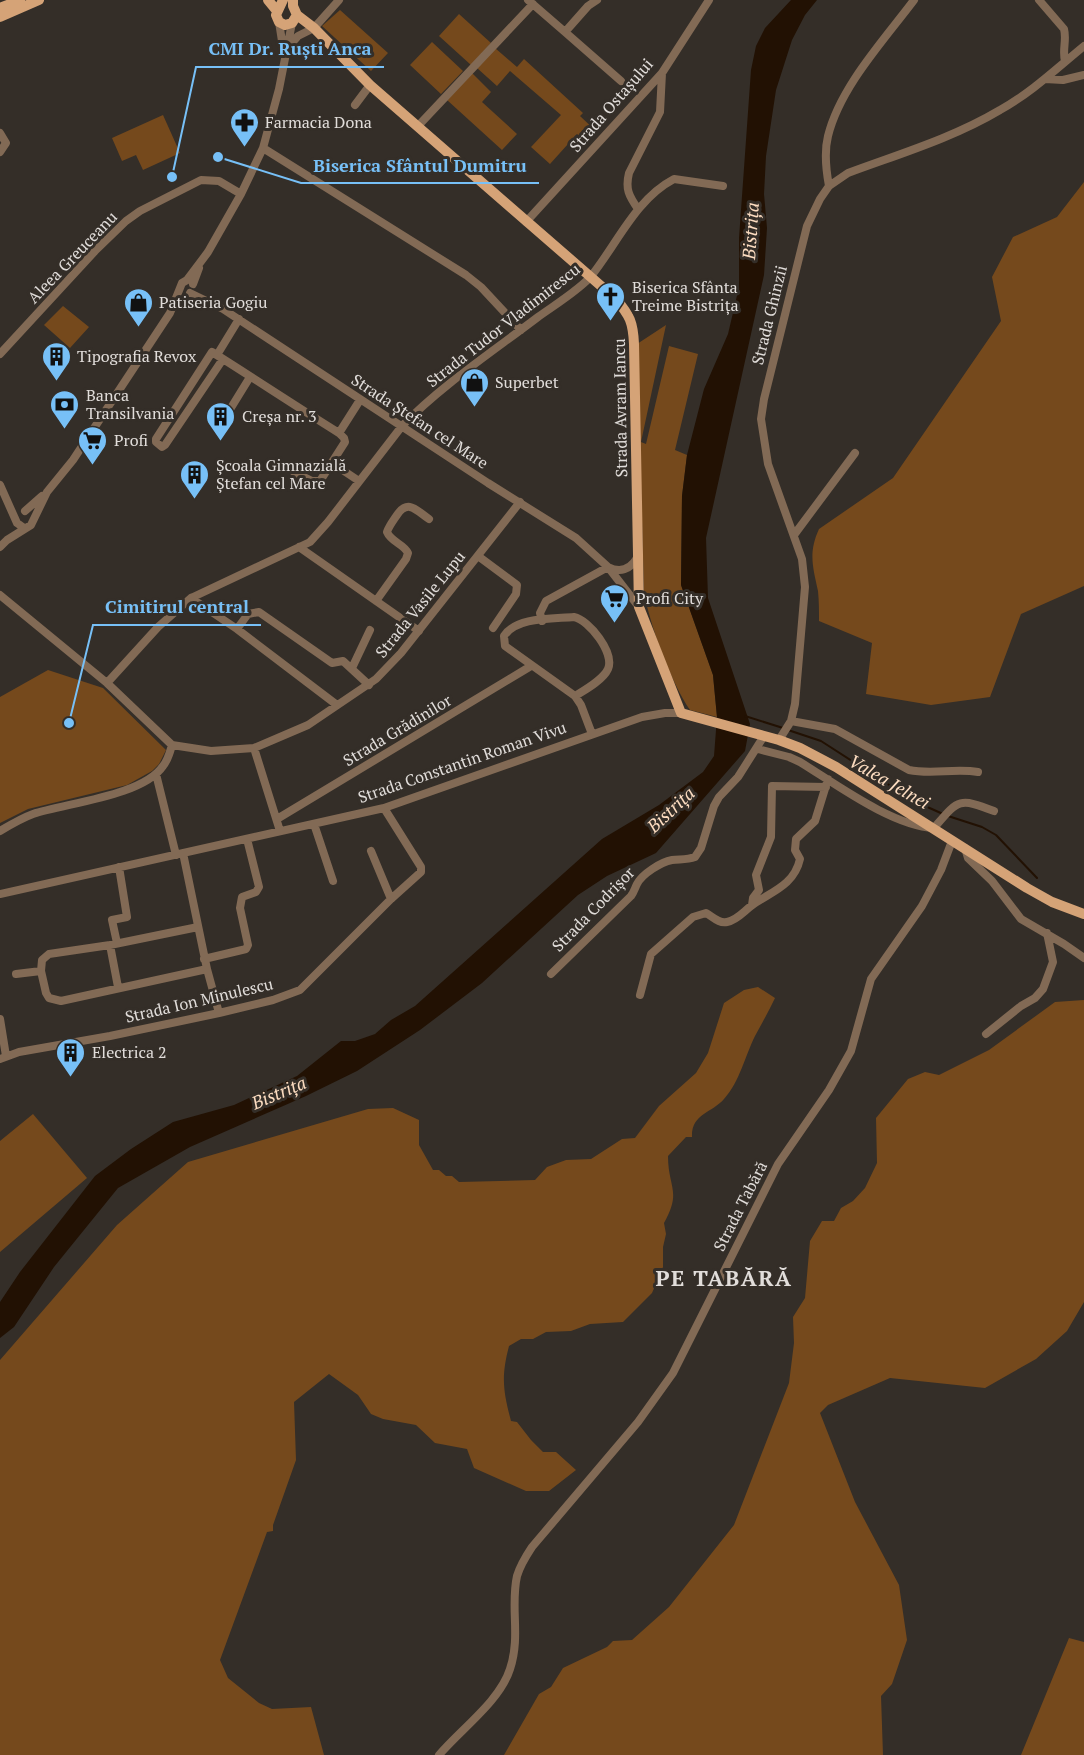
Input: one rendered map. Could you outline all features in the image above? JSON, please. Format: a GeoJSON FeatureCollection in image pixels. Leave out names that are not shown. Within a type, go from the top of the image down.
{"type":"FeatureCollection","features":[{"type":"Feature","properties":{"kind":"main road"},"geometry":{"type":"LineString","coordinates":[[0,8],[20,0]]}},
{"type":"Feature","properties":{"kind":"main road"},"geometry":{"type":"LineString","coordinates":[[0,17],[39,0]]}},
{"type":"Feature","properties":{"kind":"main road"},"geometry":{"type":"LineString","coordinates":[[268,0],[287,9]]}},
{"type":"Feature","properties":{"kind":"main road","name":"Strada Avram Iancu"},"geometry":{"type":"LineString","coordinates":[[287,9],[312,28],[370,85],[616,299],[629,315],[633,327],[639,607]]}},
{"type":"Feature","properties":{"kind":"main road","name":"Strada Ștefan cel Mare"},"geometry":{"type":"LineString","coordinates":[[639,607],[681,713]]}},
{"type":"Feature","properties":{"kind":"main road"},"geometry":{"type":"LineString","coordinates":[[681,713],[764,736],[781,738],[837,767],[1052,902],[1084,914]]}},
{"type":"Feature","properties":{"kind":"street"},"geometry":{"type":"LineString","coordinates":[[286,53],[298,36],[312,28],[339,0]]}},
{"type":"Feature","properties":{"kind":"street"},"geometry":{"type":"LineString","coordinates":[[565,32],[588,6],[597,0]]}},
{"type":"Feature","properties":{"kind":"street","name":"Strada Ostașului"},"geometry":{"type":"LineString","coordinates":[[526,222],[662,73],[709,0]]}},
{"type":"Feature","properties":{"kind":"street"},"geometry":{"type":"LineString","coordinates":[[829,186],[826,148],[833,120],[849,87],[914,0]]}},
{"type":"Feature","properties":{"kind":"street"},"geometry":{"type":"LineString","coordinates":[[1039,0],[1064,29],[1065,61]]}},
{"type":"Feature","properties":{"kind":"street"},"geometry":{"type":"LineString","coordinates":[[418,126],[530,2],[621,81]]}},
{"type":"Feature","properties":{"kind":"street"},"geometry":{"type":"LineString","coordinates":[[19,523],[31,525],[48,492],[73,460],[171,311],[191,287],[203,260],[241,194],[263,148],[279,89],[286,53],[287,9]]}},
{"type":"Feature","properties":{"kind":"street"},"geometry":{"type":"LineString","coordinates":[[286,53],[287,9]]}},
{"type":"Feature","properties":{"kind":"street","name":"Strada Ghinzii"},"geometry":{"type":"LineString","coordinates":[[781,738],[790,722],[795,704],[805,587],[802,559],[768,464],[761,419],[807,226],[829,186],[848,173],[965,130],[1002,110],[1084,46]]}},
{"type":"Feature","properties":{"kind":"street"},"geometry":{"type":"LineString","coordinates":[[638,209],[629,196],[626,184],[629,173],[660,112],[662,73]]}},
{"type":"Feature","properties":{"kind":"street"},"geometry":{"type":"LineString","coordinates":[[1045,78],[1063,80],[1084,75]]}},
{"type":"Feature","properties":{"kind":"street"},"geometry":{"type":"LineString","coordinates":[[355,105],[370,85]]}},
{"type":"Feature","properties":{"kind":"street"},"geometry":{"type":"LineString","coordinates":[[0,133],[6,143],[0,152]]}},
{"type":"Feature","properties":{"kind":"street"},"geometry":{"type":"LineString","coordinates":[[263,148],[466,275],[481,287],[521,330]]}},
{"type":"Feature","properties":{"kind":"street","name":"Strada Tudor Vladimirescu"},"geometry":{"type":"LineString","coordinates":[[107,682],[158,627],[191,598],[310,542],[414,413],[590,277],[638,209],[657,190],[674,179],[723,186]]}},
{"type":"Feature","properties":{"kind":"street","name":"Aleea Greuceanu"},"geometry":{"type":"LineString","coordinates":[[0,354],[95,251],[126,221],[140,211],[201,180],[219,181],[241,194]]}},
{"type":"Feature","properties":{"kind":"street","name":"Strada Ștefan cel Mare"},"geometry":{"type":"LineString","coordinates":[[171,311],[180,287],[182,291],[191,287],[360,400],[576,538],[608,567],[639,607]]}},
{"type":"Feature","properties":{"kind":"street"},"geometry":{"type":"LineString","coordinates":[[239,319],[220,357],[165,445],[162,447],[156,439],[213,352],[220,357],[250,377],[345,438],[345,442],[322,479],[312,482],[294,472]]}},
{"type":"Feature","properties":{"kind":"street"},"geometry":{"type":"LineString","coordinates":[[221,424],[250,377]]}},
{"type":"Feature","properties":{"kind":"street"},"geometry":{"type":"LineString","coordinates":[[339,434],[360,400]]}},
{"type":"Feature","properties":{"kind":"street"},"geometry":{"type":"LineString","coordinates":[[794,536],[855,453]]}},
{"type":"Feature","properties":{"kind":"street"},"geometry":{"type":"LineString","coordinates":[[332,463],[359,482]]}},
{"type":"Feature","properties":{"kind":"street"},"geometry":{"type":"LineString","coordinates":[[2,490],[24,511],[30,513],[33,519]]}},
{"type":"Feature","properties":{"kind":"street"},"geometry":{"type":"LineString","coordinates":[[2,490],[19,523]]}},
{"type":"Feature","properties":{"kind":"street"},"geometry":{"type":"LineString","coordinates":[[0,548],[19,523],[19,513],[48,492]]}},
{"type":"Feature","properties":{"kind":"street","name":"Strada Vasile Lupu"},"geometry":{"type":"LineString","coordinates":[[172,745],[211,751],[254,748],[308,724],[369,685],[419,632],[520,502]]}},
{"type":"Feature","properties":{"kind":"street"},"geometry":{"type":"LineString","coordinates":[[376,601],[408,553],[387,534],[389,526],[401,509],[406,507],[412,507],[429,519]]}},
{"type":"Feature","properties":{"kind":"street"},"geometry":{"type":"LineString","coordinates":[[299,547],[419,632]]}},
{"type":"Feature","properties":{"kind":"street"},"geometry":{"type":"LineString","coordinates":[[478,556],[518,585],[516,594],[493,628]]}},
{"type":"Feature","properties":{"kind":"street"},"geometry":{"type":"LineString","coordinates":[[542,621],[540,613],[546,601],[608,567],[621,571],[628,569],[637,558]]}},
{"type":"Feature","properties":{"kind":"street"},"geometry":{"type":"LineString","coordinates":[[0,595],[107,682],[172,745],[163,767],[156,774],[126,790],[31,815],[0,831]]}},
{"type":"Feature","properties":{"kind":"street"},"geometry":{"type":"LineString","coordinates":[[191,598],[237,629],[337,705]]}},
{"type":"Feature","properties":{"kind":"street"},"geometry":{"type":"LineString","coordinates":[[237,629],[248,615],[259,612],[332,663],[342,661],[369,685]]}},
{"type":"Feature","properties":{"kind":"street"},"geometry":{"type":"LineString","coordinates":[[575,696],[604,675],[608,669],[608,652],[590,625],[582,618],[574,617],[519,623],[510,627],[504,636],[505,646],[575,696],[581,705],[592,734]]}},
{"type":"Feature","properties":{"kind":"street"},"geometry":{"type":"LineString","coordinates":[[352,668],[370,630]]}},
{"type":"Feature","properties":{"kind":"street","name":"Strada Grădinilor"},"geometry":{"type":"LineString","coordinates":[[277,819],[531,666]]}},
{"type":"Feature","properties":{"kind":"street","name":"Strada Constantin Roman Vivu"},"geometry":{"type":"LineString","coordinates":[[0,894],[384,808],[642,717],[681,713]]}},
{"type":"Feature","properties":{"kind":"street"},"geometry":{"type":"LineString","coordinates":[[790,722],[835,729],[909,770],[919,773],[965,770],[978,772]]}},
{"type":"Feature","properties":{"kind":"street","name":"Strada Codrișor"},"geometry":{"type":"LineString","coordinates":[[551,974],[631,896],[637,883],[646,875],[664,862],[695,857],[701,848],[719,797],[738,777],[758,749],[764,736]]}},
{"type":"Feature","properties":{"kind":"street"},"geometry":{"type":"LineString","coordinates":[[254,748],[280,831]]}},
{"type":"Feature","properties":{"kind":"street"},"geometry":{"type":"LineString","coordinates":[[758,749],[789,757],[827,783],[919,827],[933,828],[955,804],[966,802],[994,811]]}},
{"type":"Feature","properties":{"kind":"street"},"geometry":{"type":"LineString","coordinates":[[156,774],[179,854],[219,1013]]}},
{"type":"Feature","properties":{"kind":"street"},"geometry":{"type":"LineString","coordinates":[[640,995],[651,954],[693,917],[706,913],[719,922],[729,922],[778,890],[795,874],[800,860],[795,850],[796,839],[815,821],[827,783]]}},
{"type":"Feature","properties":{"kind":"street"},"geometry":{"type":"LineString","coordinates":[[752,905],[753,898],[759,890],[756,875],[771,837],[772,786],[827,783]]}},
{"type":"Feature","properties":{"kind":"street","name":"Strada Ion Minulescu"},"geometry":{"type":"LineString","coordinates":[[3,1058],[19,1052],[219,1013],[273,1000],[300,990],[421,870],[384,808]]}},
{"type":"Feature","properties":{"kind":"street"},"geometry":{"type":"LineString","coordinates":[[314,824],[333,881]]}},
{"type":"Feature","properties":{"kind":"street"},"geometry":{"type":"LineString","coordinates":[[204,959],[246,949],[248,945],[239,903],[242,897],[256,892],[259,884],[247,838]]}},
{"type":"Feature","properties":{"kind":"street","name":"Strada Tabără"},"geometry":{"type":"LineString","coordinates":[[439,1755],[495,1696],[509,1672],[514,1657],[517,1634],[516,1587],[523,1561],[532,1547],[638,1422],[673,1373],[766,1184],[829,1090],[851,1051],[871,979],[922,906],[941,870],[952,841]]}},
{"type":"Feature","properties":{"kind":"street"},"geometry":{"type":"LineString","coordinates":[[965,848],[968,858],[992,881],[1022,919],[1084,958]]}},
{"type":"Feature","properties":{"kind":"street"},"geometry":{"type":"LineString","coordinates":[[371,851],[391,898]]}},
{"type":"Feature","properties":{"kind":"street"},"geometry":{"type":"LineString","coordinates":[[118,987],[112,920],[127,917],[119,867]]}},
{"type":"Feature","properties":{"kind":"street"},"geometry":{"type":"LineString","coordinates":[[198,927],[49,954],[42,960],[41,971],[46,993],[53,1000],[61,1001],[207,969]]}},
{"type":"Feature","properties":{"kind":"street"},"geometry":{"type":"LineString","coordinates":[[986,1034],[1044,989],[1053,962],[1047,933]]}},
{"type":"Feature","properties":{"kind":"street"},"geometry":{"type":"LineString","coordinates":[[15,974],[41,971]]}},
{"type":"Feature","properties":{"kind":"street"},"geometry":{"type":"LineString","coordinates":[[0,1019],[3,1058]]}},
{"type":"Feature","properties":{"kind":"shaded area"},"geometry":{"type":"Polygon","coordinates":[[[340,10],[388,53],[371,71],[322,26],[340,10]]]}},
{"type":"Feature","properties":{"kind":"shaded area"},"geometry":{"type":"Polygon","coordinates":[[[459,14],[491,43],[471,65],[439,36],[459,14]]]}},
{"type":"Feature","properties":{"kind":"shaded area"},"geometry":{"type":"Polygon","coordinates":[[[432,42],[463,71],[441,94],[410,65],[432,42]]]}},
{"type":"Feature","properties":{"kind":"shaded area"},"geometry":{"type":"Polygon","coordinates":[[[495,48],[517,67],[524,59],[583,113],[580,116],[597,132],[587,143],[577,134],[550,164],[531,147],[561,115],[510,71],[497,86],[477,68],[495,48]]]}},
{"type":"Feature","properties":{"kind":"shaded area"},"geometry":{"type":"Polygon","coordinates":[[[472,73],[491,92],[482,102],[517,134],[502,150],[447,100],[472,73]]]}},
{"type":"Feature","properties":{"kind":"shaded area"},"geometry":{"type":"Polygon","coordinates":[[[163,115],[180,153],[143,170],[136,155],[122,161],[112,138],[163,115]]]}},
{"type":"Feature","properties":{"kind":"shaded area"},"geometry":{"type":"Polygon","coordinates":[[[1084,182],[1084,586],[1021,614],[990,697],[931,705],[866,694],[872,643],[819,621],[813,545],[819,529],[893,478],[1001,321],[992,277],[1013,237],[1057,217],[1084,182]]]}},
{"type":"Feature","properties":{"kind":"shaded area"},"geometry":{"type":"Polygon","coordinates":[[[63,306],[89,327],[70,348],[44,325],[63,306]]]}},
{"type":"Feature","properties":{"kind":"shaded area"},"geometry":{"type":"Polygon","coordinates":[[[666,325],[641,442],[646,444],[669,346],[698,354],[675,450],[687,455],[682,496],[681,585],[713,675],[717,717],[690,710],[662,653],[644,592],[637,344],[666,325]]]}},
{"type":"Feature","properties":{"kind":"shaded area"},"geometry":{"type":"Polygon","coordinates":[[[48,670],[103,688],[166,750],[159,764],[152,771],[127,785],[28,809],[0,823],[0,697],[48,670]]]}},
{"type":"Feature","properties":{"kind":"shaded area"},"geometry":{"type":"Polygon","coordinates":[[[758,987],[775,998],[730,1092],[695,1123],[692,1137],[686,1137],[668,1156],[673,1196],[664,1223],[666,1234],[663,1247],[663,1267],[652,1293],[623,1322],[590,1324],[571,1331],[546,1332],[533,1339],[521,1339],[509,1346],[504,1384],[511,1421],[517,1422],[543,1452],[556,1452],[576,1470],[549,1491],[526,1491],[474,1468],[467,1449],[435,1443],[416,1425],[383,1419],[371,1414],[358,1395],[329,1374],[294,1402],[296,1460],[273,1525],[273,1531],[267,1532],[220,1660],[228,1678],[259,1703],[272,1709],[311,1707],[324,1755],[0,1755],[0,1360],[117,1225],[188,1162],[368,1109],[393,1108],[419,1120],[419,1145],[433,1170],[439,1170],[446,1176],[452,1176],[459,1182],[535,1180],[547,1167],[566,1160],[591,1159],[622,1139],[635,1138],[659,1106],[696,1073],[708,1053],[724,1003],[744,990],[758,987]]]}},
{"type":"Feature","properties":{"kind":"shaded area"},"geometry":{"type":"Polygon","coordinates":[[[1084,1000],[1084,1302],[1067,1331],[1036,1359],[985,1388],[890,1378],[828,1405],[820,1413],[855,1502],[899,1585],[907,1640],[892,1684],[881,1696],[883,1755],[504,1755],[539,1694],[551,1687],[563,1668],[607,1647],[613,1641],[632,1640],[669,1607],[734,1525],[789,1383],[794,1343],[793,1317],[805,1298],[810,1241],[822,1221],[834,1221],[841,1208],[853,1201],[865,1188],[877,1163],[876,1118],[908,1079],[925,1072],[939,1075],[989,1050],[1055,1002],[1084,1000]]]}},
{"type":"Feature","properties":{"kind":"shaded area"},"geometry":{"type":"Polygon","coordinates":[[[33,1114],[87,1178],[0,1252],[0,1141],[33,1114]]]}},
{"type":"Feature","properties":{"kind":"shaded area"},"geometry":{"type":"Polygon","coordinates":[[[1069,1638],[1084,1642],[1084,1755],[1021,1755],[1069,1638]]]}},
{"type":"Feature","properties":{"kind":"water","name":"Bistrița"},"geometry":{"type":"Polygon","coordinates":[[[791,0],[817,0],[805,15],[792,40],[776,90],[766,156],[764,194],[767,228],[764,275],[706,538],[708,598],[750,724],[745,751],[656,853],[607,876],[578,895],[482,983],[420,1030],[357,1071],[190,1147],[118,1188],[54,1267],[14,1327],[0,1338],[0,1302],[20,1272],[95,1176],[173,1122],[234,1105],[297,1076],[341,1041],[355,1041],[375,1034],[391,1020],[415,1006],[602,839],[659,805],[703,772],[714,756],[717,717],[713,675],[681,585],[682,496],[687,455],[704,389],[728,334],[739,287],[739,238],[751,70],[756,46],[765,28],[791,0]]]}},
{"type":"Feature","properties":{"kind":"waterway","name":"Valea Jelnei"},"geometry":{"type":"LineString","coordinates":[[745,716],[783,728]]}},
{"type":"Feature","properties":{"kind":"waterway","name":"Valea Jelnei"},"geometry":{"type":"LineString","coordinates":[[788,730],[821,741],[914,801],[943,814]]}},
{"type":"Feature","properties":{"kind":"waterway","name":"Valea Jelnei"},"geometry":{"type":"LineString","coordinates":[[948,816],[982,827],[996,835],[1037,878]]}},
{"type":"Feature","properties":{"kind":"place","name":"Farmacia Dona"},"geometry":{"type":"Point","coordinates":[244,148]}},
{"type":"Feature","properties":{"kind":"place","name":"Biserica Sfântul Dumitru"},"geometry":{"type":"Point","coordinates":[218,157]}},
{"type":"Feature","properties":{"kind":"place","name":"CMI Dr. Ruști Anca"},"geometry":{"type":"Point","coordinates":[172,177]}},
{"type":"Feature","properties":{"kind":"place","name":"Biserica Sfânta Treime Bistrița"},"geometry":{"type":"Point","coordinates":[611,322]}},
{"type":"Feature","properties":{"kind":"place","name":"Patiseria Gogiu"},"geometry":{"type":"Point","coordinates":[138,328]}},
{"type":"Feature","properties":{"kind":"place","name":"Tipografia Revox"},"geometry":{"type":"Point","coordinates":[56,382]}},
{"type":"Feature","properties":{"kind":"place","name":"Superbet"},"geometry":{"type":"Point","coordinates":[474,408]}},
{"type":"Feature","properties":{"kind":"place","name":"Banca Transilvania"},"geometry":{"type":"Point","coordinates":[65,430]}},
{"type":"Feature","properties":{"kind":"place","name":"Creșa nr. 3"},"geometry":{"type":"Point","coordinates":[221,442]}},
{"type":"Feature","properties":{"kind":"place","name":"Profi"},"geometry":{"type":"Point","coordinates":[93,466]}},
{"type":"Feature","properties":{"kind":"place","name":"Școala Gimnazială Ștefan cel Mare"},"geometry":{"type":"Point","coordinates":[195,500]}},
{"type":"Feature","properties":{"kind":"place","name":"Profi City"},"geometry":{"type":"Point","coordinates":[615,624]}},
{"type":"Feature","properties":{"kind":"place","name":"Cimitirul central"},"geometry":{"type":"Point","coordinates":[69,723]}},
{"type":"Feature","properties":{"kind":"place","name":"Electrica 2"},"geometry":{"type":"Point","coordinates":[71,1078]}},
{"type":"Feature","properties":{"kind":"district","name":"PE TABĂRĂ"},"geometry":{"type":"Point","coordinates":[724,1278]}}]}
